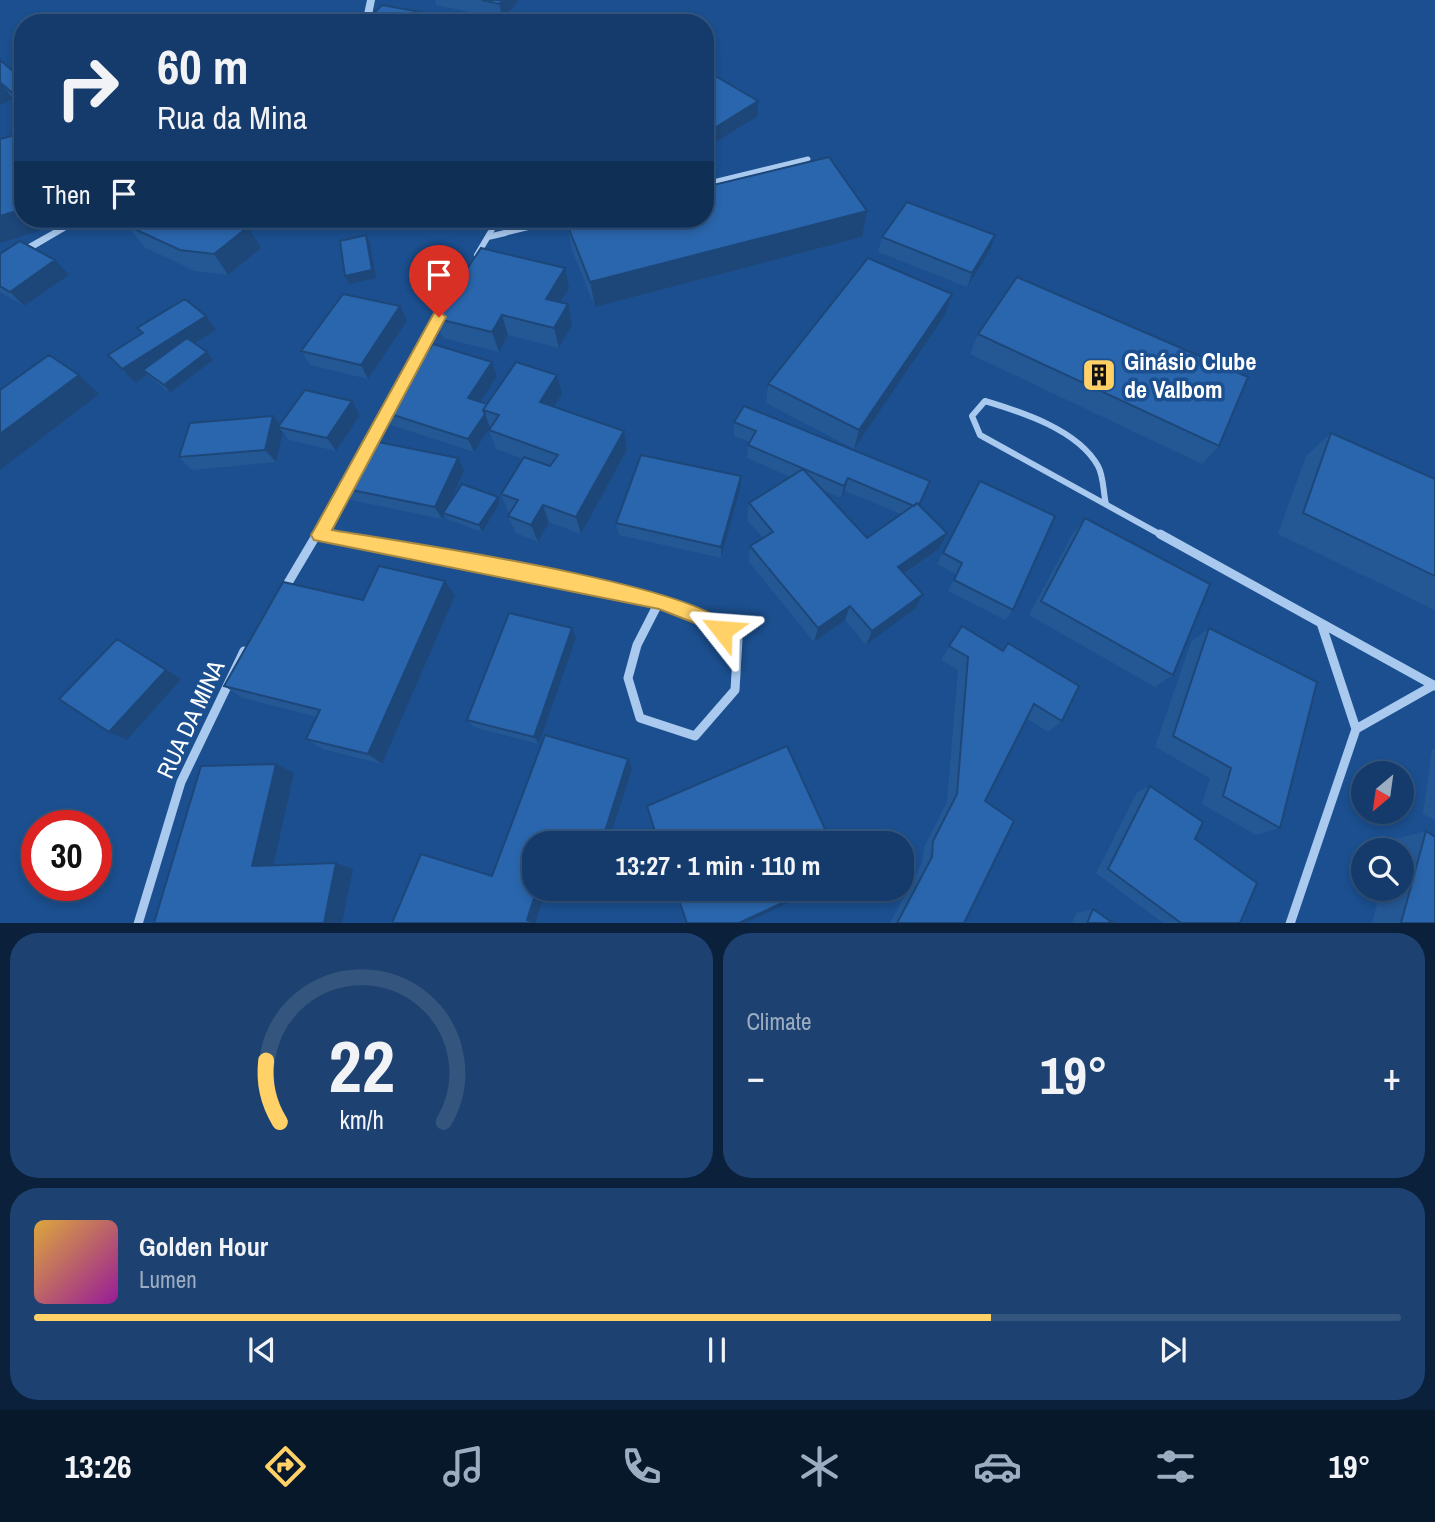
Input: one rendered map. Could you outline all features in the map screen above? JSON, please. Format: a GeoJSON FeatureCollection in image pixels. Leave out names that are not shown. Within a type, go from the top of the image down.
{"type":"FeatureCollection","features":[{"type":"Feature","properties":{"kind":"street"},"geometry":{"type":"LineString","coordinates":[[714,182],[808,159]]}},
{"type":"Feature","properties":{"kind":"street"},"geometry":{"type":"LineString","coordinates":[[0,265],[64,228]]}},
{"type":"Feature","properties":{"kind":"street"},"geometry":{"type":"LineString","coordinates":[[474,260],[494,228]]}},
{"type":"Feature","properties":{"kind":"street"},"geometry":{"type":"LineString","coordinates":[[488,237],[526,228]]}},
{"type":"Feature","properties":{"kind":"street"},"geometry":{"type":"LineString","coordinates":[[366,450],[446,305]]}},
{"type":"Feature","properties":{"kind":"street"},"geometry":{"type":"LineString","coordinates":[[1105,504],[1099,467],[1081,445],[1009,408],[985,401],[972,415],[979,435],[1434,685]]}},
{"type":"Feature","properties":{"kind":"street"},"geometry":{"type":"LineString","coordinates":[[277,600],[320,535],[353,474]]}},
{"type":"Feature","properties":{"kind":"street"},"geometry":{"type":"LineString","coordinates":[[320,535],[537,574],[659,601],[707,619],[738,640],[735,690],[695,736],[640,718],[628,678],[637,645],[659,601]]}},
{"type":"Feature","properties":{"kind":"street"},"geometry":{"type":"LineString","coordinates":[[1290,923],[1356,729],[1321,624]]}},
{"type":"Feature","properties":{"kind":"street","name":"RUA DA MINA"},"geometry":{"type":"LineString","coordinates":[[138,923],[181,782],[235,665],[249,643]]}},
{"type":"Feature","properties":{"kind":"street"},"geometry":{"type":"LineString","coordinates":[[1356,729],[1434,685]]}},
{"type":"Feature","properties":{"kind":"building"},"geometry":{"type":"Polygon","coordinates":[[[482,0],[503,0],[499,4],[482,0]]]}},
{"type":"Feature","properties":{"kind":"building"},"geometry":{"type":"Polygon","coordinates":[[[382,5],[431,14],[373,14],[382,5]]]}},
{"type":"Feature","properties":{"kind":"building"},"geometry":{"type":"Polygon","coordinates":[[[0,60],[14,72],[14,94],[0,84],[0,60]]]}},
{"type":"Feature","properties":{"kind":"building"},"geometry":{"type":"Polygon","coordinates":[[[714,75],[758,101],[714,128],[714,75]]]}},
{"type":"Feature","properties":{"kind":"building"},"geometry":{"type":"Polygon","coordinates":[[[14,135],[14,212],[0,216],[0,139],[14,135]]]}},
{"type":"Feature","properties":{"kind":"building"},"geometry":{"type":"Polygon","coordinates":[[[829,157],[867,211],[590,282],[569,228],[714,228],[714,185],[829,157]]]}},
{"type":"Feature","properties":{"kind":"building"},"geometry":{"type":"Polygon","coordinates":[[[907,202],[995,235],[972,273],[882,237],[907,202]]]}},
{"type":"Feature","properties":{"kind":"building"},"geometry":{"type":"Polygon","coordinates":[[[132,228],[247,228],[214,254],[180,250],[132,228]]]}},
{"type":"Feature","properties":{"kind":"building"},"geometry":{"type":"Polygon","coordinates":[[[366,235],[372,270],[345,276],[340,241],[366,235]]]}},
{"type":"Feature","properties":{"kind":"building"},"geometry":{"type":"Polygon","coordinates":[[[20,241],[55,260],[10,292],[0,286],[0,254],[20,241]]]}},
{"type":"Feature","properties":{"kind":"building"},"geometry":{"type":"Polygon","coordinates":[[[481,248],[565,268],[546,299],[568,304],[554,328],[502,315],[492,332],[434,318],[481,248]]]}},
{"type":"Feature","properties":{"kind":"building"},"geometry":{"type":"Polygon","coordinates":[[[868,258],[952,294],[859,430],[768,384],[868,258]]]}},
{"type":"Feature","properties":{"kind":"building","name":"Ginásio Clube de Valbom"},"geometry":{"type":"Polygon","coordinates":[[[1017,277],[1248,377],[1219,446],[978,334],[1017,277]]]}},
{"type":"Feature","properties":{"kind":"building"},"geometry":{"type":"Polygon","coordinates":[[[343,294],[400,306],[361,365],[301,351],[343,294]]]}},
{"type":"Feature","properties":{"kind":"building"},"geometry":{"type":"Polygon","coordinates":[[[185,299],[206,316],[122,369],[108,355],[143,333],[137,328],[185,299]]]}},
{"type":"Feature","properties":{"kind":"building"},"geometry":{"type":"Polygon","coordinates":[[[187,338],[207,352],[164,385],[143,370],[187,338]]]}},
{"type":"Feature","properties":{"kind":"building"},"geometry":{"type":"Polygon","coordinates":[[[433,344],[492,362],[468,398],[487,404],[483,410],[485,414],[468,439],[384,412],[433,344]]]}},
{"type":"Feature","properties":{"kind":"building"},"geometry":{"type":"Polygon","coordinates":[[[49,355],[79,375],[0,434],[0,390],[49,355]]]}},
{"type":"Feature","properties":{"kind":"building"},"geometry":{"type":"Polygon","coordinates":[[[516,362],[557,375],[540,402],[624,431],[576,517],[543,505],[531,525],[508,516],[518,500],[501,494],[524,457],[550,466],[558,455],[489,430],[499,415],[483,410],[516,362]]]}},
{"type":"Feature","properties":{"kind":"building"},"geometry":{"type":"Polygon","coordinates":[[[305,390],[352,401],[327,438],[278,427],[305,390]]]}},
{"type":"Feature","properties":{"kind":"building"},"geometry":{"type":"Polygon","coordinates":[[[744,406],[930,481],[919,505],[917,503],[914,506],[848,478],[844,486],[748,445],[756,431],[734,422],[744,406]]]}},
{"type":"Feature","properties":{"kind":"building"},"geometry":{"type":"Polygon","coordinates":[[[273,416],[265,450],[179,457],[190,423],[273,416]]]}},
{"type":"Feature","properties":{"kind":"building"},"geometry":{"type":"Polygon","coordinates":[[[1331,433],[1435,479],[1435,576],[1303,513],[1331,433]]]}},
{"type":"Feature","properties":{"kind":"building"},"geometry":{"type":"Polygon","coordinates":[[[368,440],[458,458],[435,507],[342,488],[368,440]]]}},
{"type":"Feature","properties":{"kind":"building"},"geometry":{"type":"Polygon","coordinates":[[[641,455],[741,476],[721,547],[616,523],[641,455]]]}},
{"type":"Feature","properties":{"kind":"building"},"geometry":{"type":"Polygon","coordinates":[[[803,469],[867,538],[917,503],[947,533],[898,567],[923,594],[872,631],[850,606],[818,628],[750,546],[773,532],[749,503],[803,469]]]}},
{"type":"Feature","properties":{"kind":"building"},"geometry":{"type":"Polygon","coordinates":[[[980,481],[1055,516],[1013,610],[954,580],[962,563],[943,553],[980,481]]]}},
{"type":"Feature","properties":{"kind":"building"},"geometry":{"type":"Polygon","coordinates":[[[462,484],[498,497],[479,525],[443,513],[462,484]]]}},
{"type":"Feature","properties":{"kind":"building"},"geometry":{"type":"Polygon","coordinates":[[[1085,518],[1210,584],[1173,675],[1041,601],[1085,518]]]}},
{"type":"Feature","properties":{"kind":"building"},"geometry":{"type":"Polygon","coordinates":[[[379,566],[445,581],[368,754],[306,739],[320,710],[224,686],[283,582],[363,600],[379,566]]]}},
{"type":"Feature","properties":{"kind":"building"},"geometry":{"type":"Polygon","coordinates":[[[509,613],[572,628],[534,737],[467,720],[509,613]]]}},
{"type":"Feature","properties":{"kind":"building"},"geometry":{"type":"Polygon","coordinates":[[[962,626],[1003,651],[1008,643],[1079,686],[1062,721],[1034,704],[985,801],[1014,821],[964,923],[897,923],[909,901],[914,901],[914,891],[932,857],[933,841],[957,794],[968,657],[949,646],[962,626]]]}},
{"type":"Feature","properties":{"kind":"building"},"geometry":{"type":"Polygon","coordinates":[[[1209,628],[1317,682],[1280,828],[1223,796],[1231,768],[1173,736],[1209,628]]]}},
{"type":"Feature","properties":{"kind":"building"},"geometry":{"type":"Polygon","coordinates":[[[117,639],[166,670],[109,732],[59,699],[117,639]]]}},
{"type":"Feature","properties":{"kind":"building"},"geometry":{"type":"Polygon","coordinates":[[[545,735],[628,759],[605,831],[522,831],[522,901],[533,901],[527,920],[537,923],[392,923],[421,854],[492,876],[545,735]]]}},
{"type":"Feature","properties":{"kind":"building"},"geometry":{"type":"Polygon","coordinates":[[[787,746],[825,829],[655,831],[647,806],[787,746]]]}},
{"type":"Feature","properties":{"kind":"building"},"geometry":{"type":"Polygon","coordinates":[[[276,764],[252,866],[336,863],[324,923],[154,923],[201,766],[276,764]]]}},
{"type":"Feature","properties":{"kind":"building"},"geometry":{"type":"Polygon","coordinates":[[[1150,786],[1203,822],[1195,839],[1257,883],[1240,923],[1181,923],[1108,869],[1150,786]]]}},
{"type":"Feature","properties":{"kind":"building"},"geometry":{"type":"Polygon","coordinates":[[[1426,831],[1435,837],[1435,923],[1401,923],[1407,901],[1414,901],[1414,875],[1426,831]]]}},
{"type":"Feature","properties":{"kind":"building"},"geometry":{"type":"Polygon","coordinates":[[[679,901],[786,901],[739,923],[687,923],[679,901]]]}},
{"type":"Feature","properties":{"kind":"building"},"geometry":{"type":"Polygon","coordinates":[[[1093,909],[1113,923],[1087,923],[1093,909]]]}},
{"type":"Feature","properties":{"kind":"place","name":"Ginásio Clube de Valbom"},"geometry":{"type":"Point","coordinates":[1099,375]}},
{"type":"Feature","properties":{"kind":"route"},"geometry":{"type":"LineString","coordinates":[[439,317],[320,535],[537,574],[659,601],[707,619],[722,630]]}}]}
